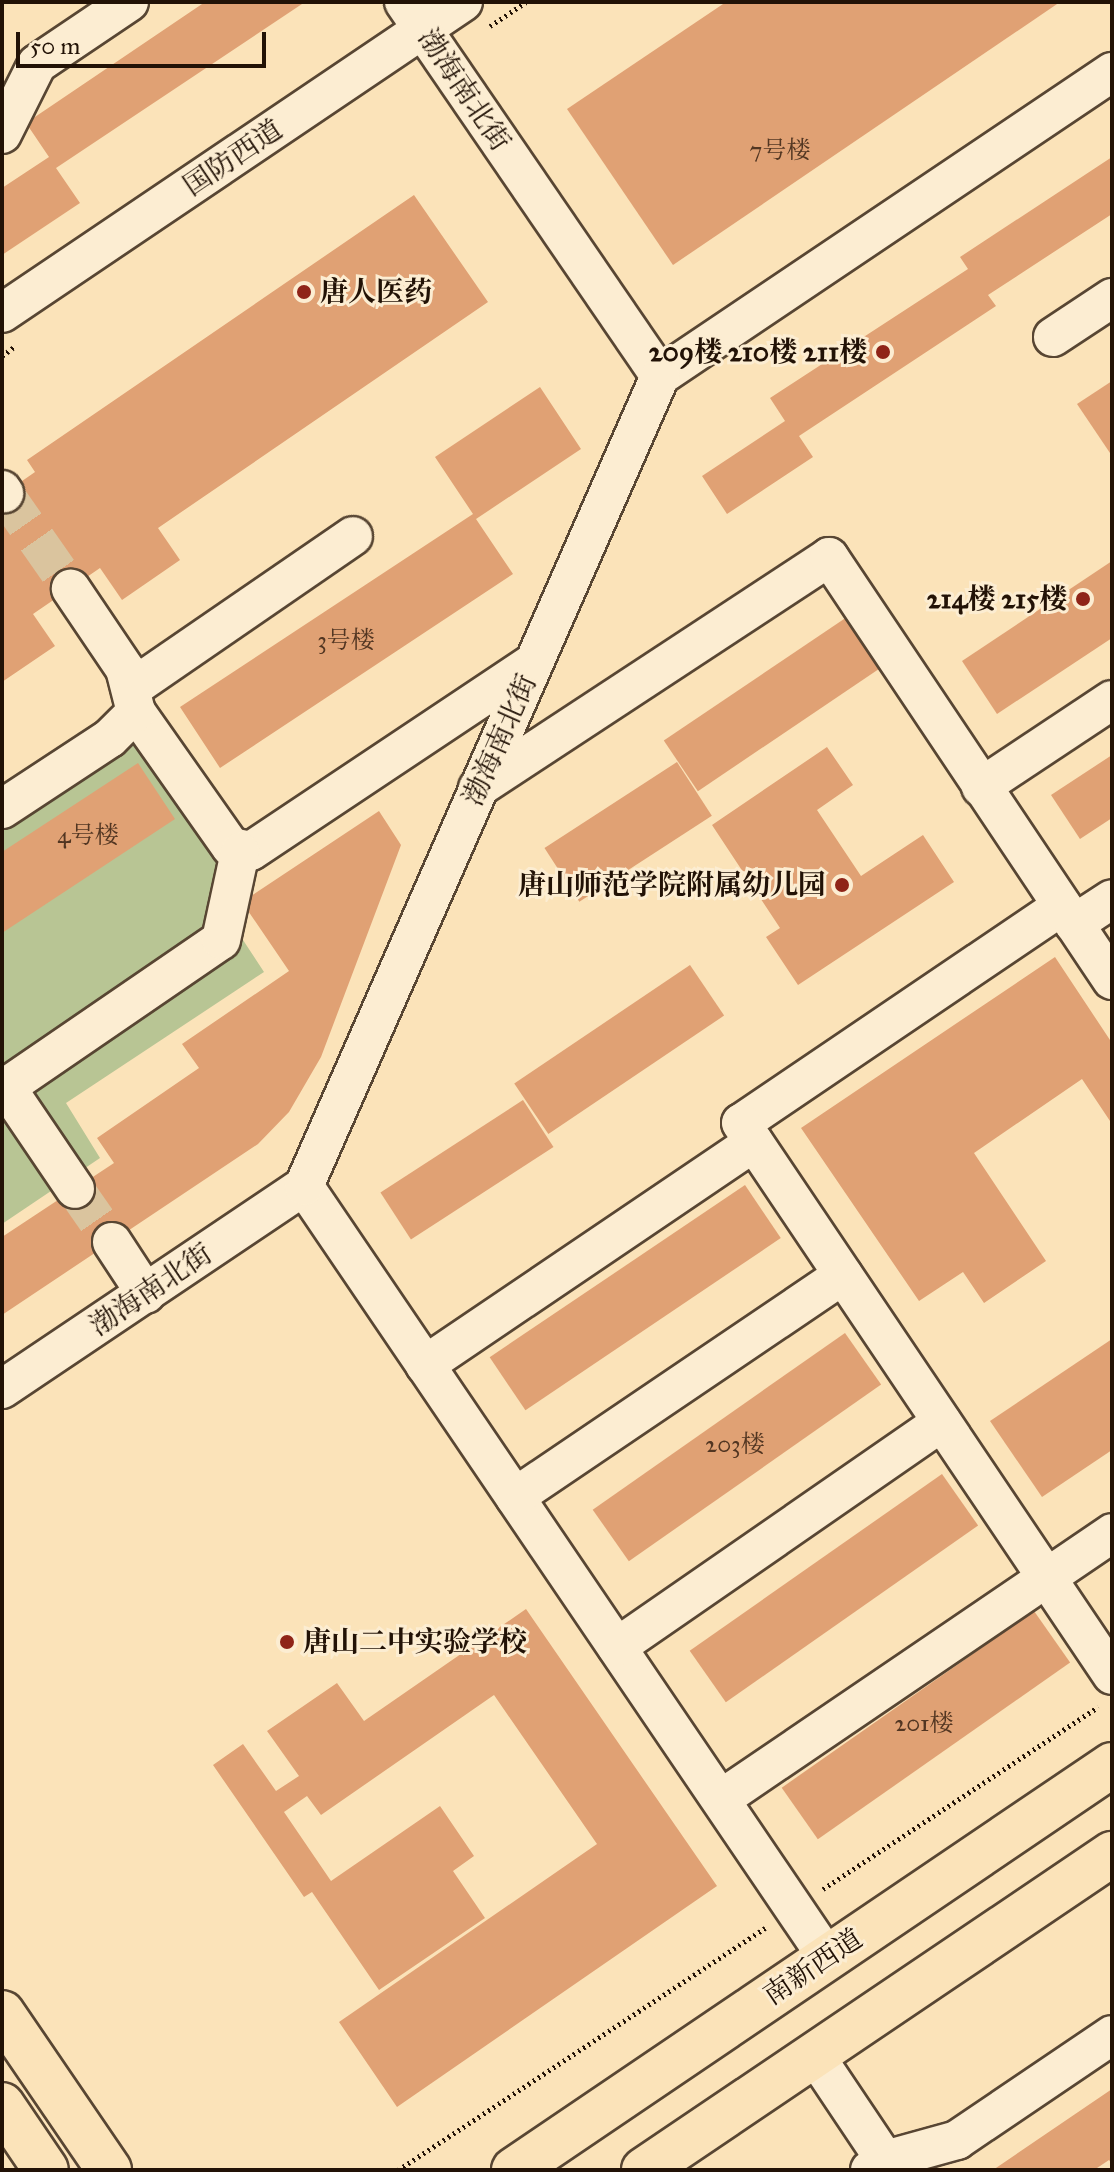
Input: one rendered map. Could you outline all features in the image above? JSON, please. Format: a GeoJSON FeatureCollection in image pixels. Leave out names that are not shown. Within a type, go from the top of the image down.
{"type":"FeatureCollection","features":[{"type":"Feature","properties":{"kind":"main road","name":"南新西道"},"geometry":{"type":"LineString","coordinates":[[514,2170],[1112,1765]]}},
{"type":"Feature","properties":{"kind":"main road"},"geometry":{"type":"LineString","coordinates":[[644,2170],[1112,1854]]}},
{"type":"Feature","properties":{"kind":"main road"},"geometry":{"type":"LineString","coordinates":[[2,2013],[109,2170]]}},
{"type":"Feature","properties":{"kind":"main road"},"geometry":{"type":"LineString","coordinates":[[2,2105],[46,2170]]}},
{"type":"Feature","properties":{"kind":"street"},"geometry":{"type":"LineString","coordinates":[[2,134],[37,64],[129,2]]}},
{"type":"Feature","properties":{"kind":"street","name":"国防西道"},"geometry":{"type":"LineString","coordinates":[[2,313],[413,16],[463,2]]}},
{"type":"Feature","properties":{"kind":"street","name":"渤海南北街"},"geometry":{"type":"LineString","coordinates":[[2,1389],[304,1186],[660,376],[413,16]]}},
{"type":"Feature","properties":{"kind":"street"},"geometry":{"type":"LineString","coordinates":[[660,376],[1112,72]]}},
{"type":"Feature","properties":{"kind":"street"},"geometry":{"type":"LineString","coordinates":[[1053,337],[1112,298]]}},
{"type":"Feature","properties":{"kind":"street"},"geometry":{"type":"LineString","coordinates":[[2,809],[110,738],[134,700],[353,536]]}},
{"type":"Feature","properties":{"kind":"street"},"geometry":{"type":"LineString","coordinates":[[478,788],[829,557],[1112,980]]}},
{"type":"Feature","properties":{"kind":"street"},"geometry":{"type":"LineString","coordinates":[[71,589],[134,700],[231,847],[240,852],[251,851],[534,662]]}},
{"type":"Feature","properties":{"kind":"street"},"geometry":{"type":"LineString","coordinates":[[981,787],[1112,700]]}},
{"type":"Feature","properties":{"kind":"street"},"geometry":{"type":"LineString","coordinates":[[75,1189],[4,1088],[221,940],[240,852]]}},
{"type":"Feature","properties":{"kind":"street"},"geometry":{"type":"LineString","coordinates":[[1112,899],[1068,915],[741,1123],[1112,1675]]}},
{"type":"Feature","properties":{"kind":"street"},"geometry":{"type":"LineString","coordinates":[[425,1365],[754,1142]]}},
{"type":"Feature","properties":{"kind":"street"},"geometry":{"type":"LineString","coordinates":[[304,1186],[827,1957]]}},
{"type":"Feature","properties":{"kind":"street"},"geometry":{"type":"LineString","coordinates":[[112,1242],[146,1294]]}},
{"type":"Feature","properties":{"kind":"street"},"geometry":{"type":"LineString","coordinates":[[515,1497],[843,1275]]}},
{"type":"Feature","properties":{"kind":"street"},"geometry":{"type":"LineString","coordinates":[[617,1647],[942,1422]]}},
{"type":"Feature","properties":{"kind":"street"},"geometry":{"type":"LineString","coordinates":[[721,1799],[1112,1533]]}},
{"type":"Feature","properties":{"kind":"street"},"geometry":{"type":"LineString","coordinates":[[814,2054],[878,2165],[957,2140],[1112,2035]]}},
{"type":"Feature","properties":{"kind":"path"},"geometry":{"type":"LineString","coordinates":[[398,2170],[1112,1697]]}},
{"type":"Feature","properties":{"kind":"green space"},"geometry":{"type":"Polygon","coordinates":[[[138,729],[224,858],[218,902],[264,972],[66,1103],[100,1158],[2,1224],[2,820],[138,729]]]}},
{"type":"Feature","properties":{"kind":"building"},"geometry":{"type":"Polygon","coordinates":[[[205,2],[305,2],[56,168],[80,203],[2,255],[2,188],[49,157],[26,123],[205,2]]]}},
{"type":"Feature","properties":{"kind":"building"},"geometry":{"type":"Polygon","coordinates":[[[726,2],[1060,2],[673,265],[567,109],[726,2]]]}},
{"type":"Feature","properties":{"kind":"building","name":"209楼 210楼 211楼"},"geometry":{"type":"Polygon","coordinates":[[[1112,157],[1112,214],[988,295],[996,306],[799,436],[813,457],[727,514],[702,476],[785,421],[770,398],[968,269],[960,257],[1112,157]]]}},
{"type":"Feature","properties":{"kind":"building"},"geometry":{"type":"Polygon","coordinates":[[[414,195],[488,302],[158,528],[180,560],[122,600],[100,568],[33,614],[55,646],[2,682],[2,495],[35,472],[27,460],[414,195]]]}},
{"type":"Feature","properties":{"kind":"building"},"geometry":{"type":"Polygon","coordinates":[[[1112,381],[1112,456],[1077,404],[1112,381]]]}},
{"type":"Feature","properties":{"kind":"building"},"geometry":{"type":"Polygon","coordinates":[[[540,387],[581,449],[476,519],[513,574],[220,768],[180,707],[473,514],[435,457],[540,387]]]}},
{"type":"Feature","properties":{"kind":"building","name":"214楼 215楼"},"geometry":{"type":"Polygon","coordinates":[[[1112,561],[1112,638],[997,714],[962,661],[1112,561]]]}},
{"type":"Feature","properties":{"kind":"building"},"geometry":{"type":"Polygon","coordinates":[[[847,617],[881,668],[698,791],[664,741],[847,617]]]}},
{"type":"Feature","properties":{"kind":"building"},"geometry":{"type":"Polygon","coordinates":[[[827,747],[853,785],[817,810],[861,876],[923,835],[954,882],[798,985],[766,937],[780,928],[712,825],[827,747]]]}},
{"type":"Feature","properties":{"kind":"building"},"geometry":{"type":"Polygon","coordinates":[[[1112,755],[1112,818],[1080,839],[1051,795],[1112,755]]]}},
{"type":"Feature","properties":{"kind":"building"},"geometry":{"type":"Polygon","coordinates":[[[677,762],[712,816],[579,902],[544,848],[677,762]]]}},
{"type":"Feature","properties":{"kind":"building"},"geometry":{"type":"Polygon","coordinates":[[[138,763],[175,819],[2,933],[2,852],[138,763]]]}},
{"type":"Feature","properties":{"kind":"building"},"geometry":{"type":"Polygon","coordinates":[[[379,811],[401,845],[321,1057],[289,1112],[258,1144],[2,1315],[2,1237],[114,1163],[97,1138],[199,1068],[182,1044],[289,971],[242,902],[379,811]]]}},
{"type":"Feature","properties":{"kind":"building"},"geometry":{"type":"Polygon","coordinates":[[[1055,957],[1112,1043],[1112,1124],[1082,1079],[974,1153],[1046,1261],[984,1303],[963,1272],[919,1301],[801,1128],[1055,957]]]}},
{"type":"Feature","properties":{"kind":"building"},"geometry":{"type":"Polygon","coordinates":[[[690,965],[724,1016],[548,1134],[514,1084],[690,965]]]}},
{"type":"Feature","properties":{"kind":"building"},"geometry":{"type":"Polygon","coordinates":[[[523,1100],[553,1147],[411,1240],[380,1193],[523,1100]]]}},
{"type":"Feature","properties":{"kind":"building"},"geometry":{"type":"Polygon","coordinates":[[[745,1185],[781,1238],[525,1410],[490,1357],[745,1185]]]}},
{"type":"Feature","properties":{"kind":"building"},"geometry":{"type":"Polygon","coordinates":[[[845,1333],[881,1385],[629,1561],[593,1510],[845,1333]]]}},
{"type":"Feature","properties":{"kind":"building"},"geometry":{"type":"Polygon","coordinates":[[[1112,1339],[1112,1450],[1042,1497],[990,1421],[1112,1339]]]}},
{"type":"Feature","properties":{"kind":"building"},"geometry":{"type":"Polygon","coordinates":[[[942,1474],[978,1526],[726,1702],[690,1651],[942,1474]]]}},
{"type":"Feature","properties":{"kind":"building"},"geometry":{"type":"Polygon","coordinates":[[[526,1609],[717,1886],[397,2107],[339,2022],[597,1844],[494,1695],[321,1815],[307,1796],[284,1812],[331,1881],[440,1806],[474,1856],[453,1871],[485,1918],[379,1990],[312,1892],[304,1897],[213,1765],[243,1744],[276,1791],[299,1776],[267,1731],[337,1683],[364,1721],[526,1609]]]}},
{"type":"Feature","properties":{"kind":"building"},"geometry":{"type":"Polygon","coordinates":[[[1034,1611],[1070,1663],[818,1839],[782,1788],[1034,1611]]]}},
{"type":"Feature","properties":{"kind":"building"},"geometry":{"type":"Polygon","coordinates":[[[1112,2089],[1112,2164],[1109,2160],[1094,2170],[993,2170],[1112,2089]]]}},
{"type":"Feature","properties":{"kind":"tunnel"},"geometry":{"type":"LineString","coordinates":[[4,493],[71,589]]}},
{"type":"Feature","properties":{"kind":"tunnel"},"geometry":{"type":"LineString","coordinates":[[75,1189],[112,1242]]}},
{"type":"Feature","properties":{"kind":"place","name":"唐人医药"},"geometry":{"type":"Point","coordinates":[304,292]}},
{"type":"Feature","properties":{"kind":"place","name":"209楼 210楼 211楼"},"geometry":{"type":"Point","coordinates":[883,352]}},
{"type":"Feature","properties":{"kind":"place","name":"214楼 215楼"},"geometry":{"type":"Point","coordinates":[1083,599]}},
{"type":"Feature","properties":{"kind":"place","name":"唐山师范学院附属幼儿园"},"geometry":{"type":"Point","coordinates":[842,885]}},
{"type":"Feature","properties":{"kind":"place","name":"唐山二中实验学校"},"geometry":{"type":"Point","coordinates":[287,1642]}}]}
